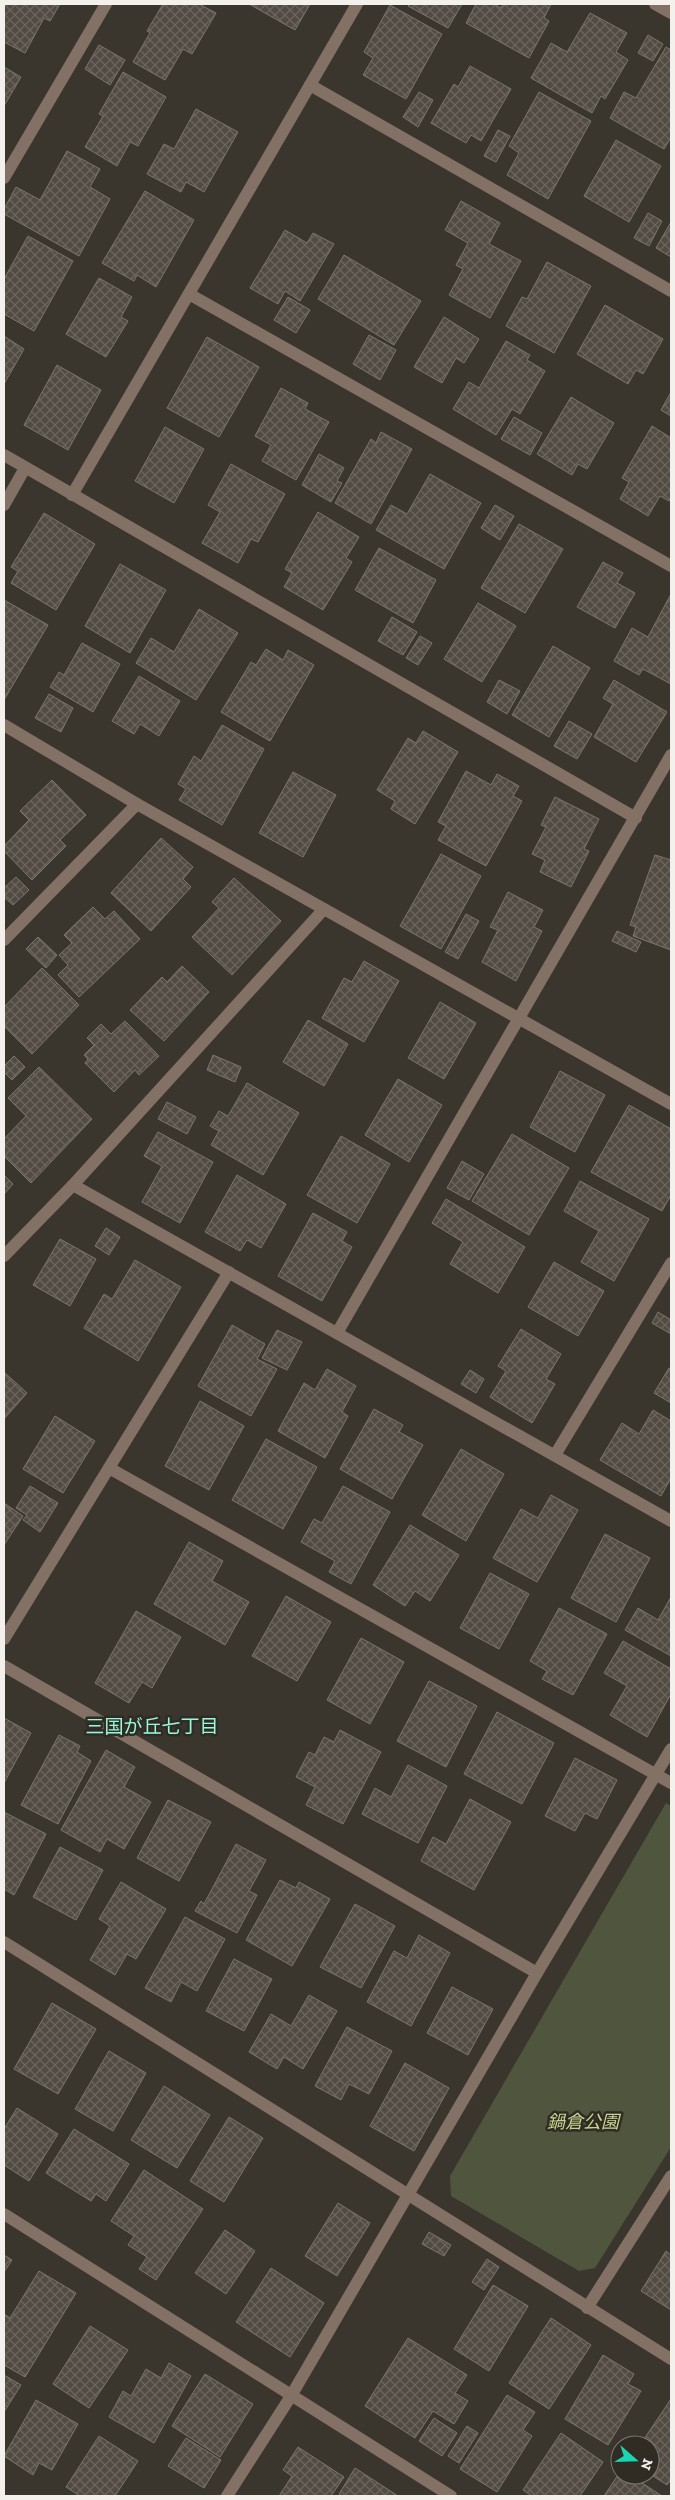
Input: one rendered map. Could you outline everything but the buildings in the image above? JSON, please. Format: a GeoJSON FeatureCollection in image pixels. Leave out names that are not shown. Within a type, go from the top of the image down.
{"type":"FeatureCollection","features":[{"type":"Feature","properties":{"kind":"street"},"geometry":{"type":"LineString","coordinates":[[4,178],[106,4]]}},
{"type":"Feature","properties":{"kind":"street"},"geometry":{"type":"LineString","coordinates":[[72,495],[357,4]]}},
{"type":"Feature","properties":{"kind":"street"},"geometry":{"type":"LineString","coordinates":[[655,4],[671,13]]}},
{"type":"Feature","properties":{"kind":"street"},"geometry":{"type":"LineString","coordinates":[[310,85],[671,291]]}},
{"type":"Feature","properties":{"kind":"street"},"geometry":{"type":"LineString","coordinates":[[189,294],[671,566]]}},
{"type":"Feature","properties":{"kind":"street"},"geometry":{"type":"LineString","coordinates":[[4,455],[636,818]]}},
{"type":"Feature","properties":{"kind":"street"},"geometry":{"type":"LineString","coordinates":[[4,505],[25,468]]}},
{"type":"Feature","properties":{"kind":"street"},"geometry":{"type":"LineString","coordinates":[[4,725],[137,804],[671,1104]]}},
{"type":"Feature","properties":{"kind":"street"},"geometry":{"type":"LineString","coordinates":[[337,1333],[671,755]]}},
{"type":"Feature","properties":{"kind":"street"},"geometry":{"type":"LineString","coordinates":[[4,940],[137,804]]}},
{"type":"Feature","properties":{"kind":"street"},"geometry":{"type":"LineString","coordinates":[[4,1256],[73,1185],[324,909]]}},
{"type":"Feature","properties":{"kind":"street"},"geometry":{"type":"LineString","coordinates":[[73,1185],[671,1521]]}},
{"type":"Feature","properties":{"kind":"street"},"geometry":{"type":"LineString","coordinates":[[555,1456],[671,1263]]}},
{"type":"Feature","properties":{"kind":"street"},"geometry":{"type":"LineString","coordinates":[[4,1639],[229,1272]]}},
{"type":"Feature","properties":{"kind":"street"},"geometry":{"type":"LineString","coordinates":[[108,1468],[671,1783]]}},
{"type":"Feature","properties":{"kind":"street"},"geometry":{"type":"LineString","coordinates":[[4,1666],[536,1973]]}},
{"type":"Feature","properties":{"kind":"street"},"geometry":{"type":"LineString","coordinates":[[227,2496],[291,2396],[536,1973],[671,1749]]}},
{"type":"Feature","properties":{"kind":"street"},"geometry":{"type":"LineString","coordinates":[[4,1942],[671,2359]]}},
{"type":"Feature","properties":{"kind":"street"},"geometry":{"type":"LineString","coordinates":[[587,2308],[671,2176]]}},
{"type":"Feature","properties":{"kind":"street"},"geometry":{"type":"LineString","coordinates":[[4,2214],[452,2496]]}},
{"type":"Feature","properties":{"kind":"green space","name":"鍋倉公園"},"geometry":{"type":"Polygon","coordinates":[[[666,1803],[671,1806],[671,2147],[595,2268],[579,2271],[451,2196],[450,2176],[666,1803]]]}},
{"type":"Feature","properties":{"kind":"district","name":"三国が丘七丁目"},"geometry":{"type":"Point","coordinates":[152,1726]}}]}
